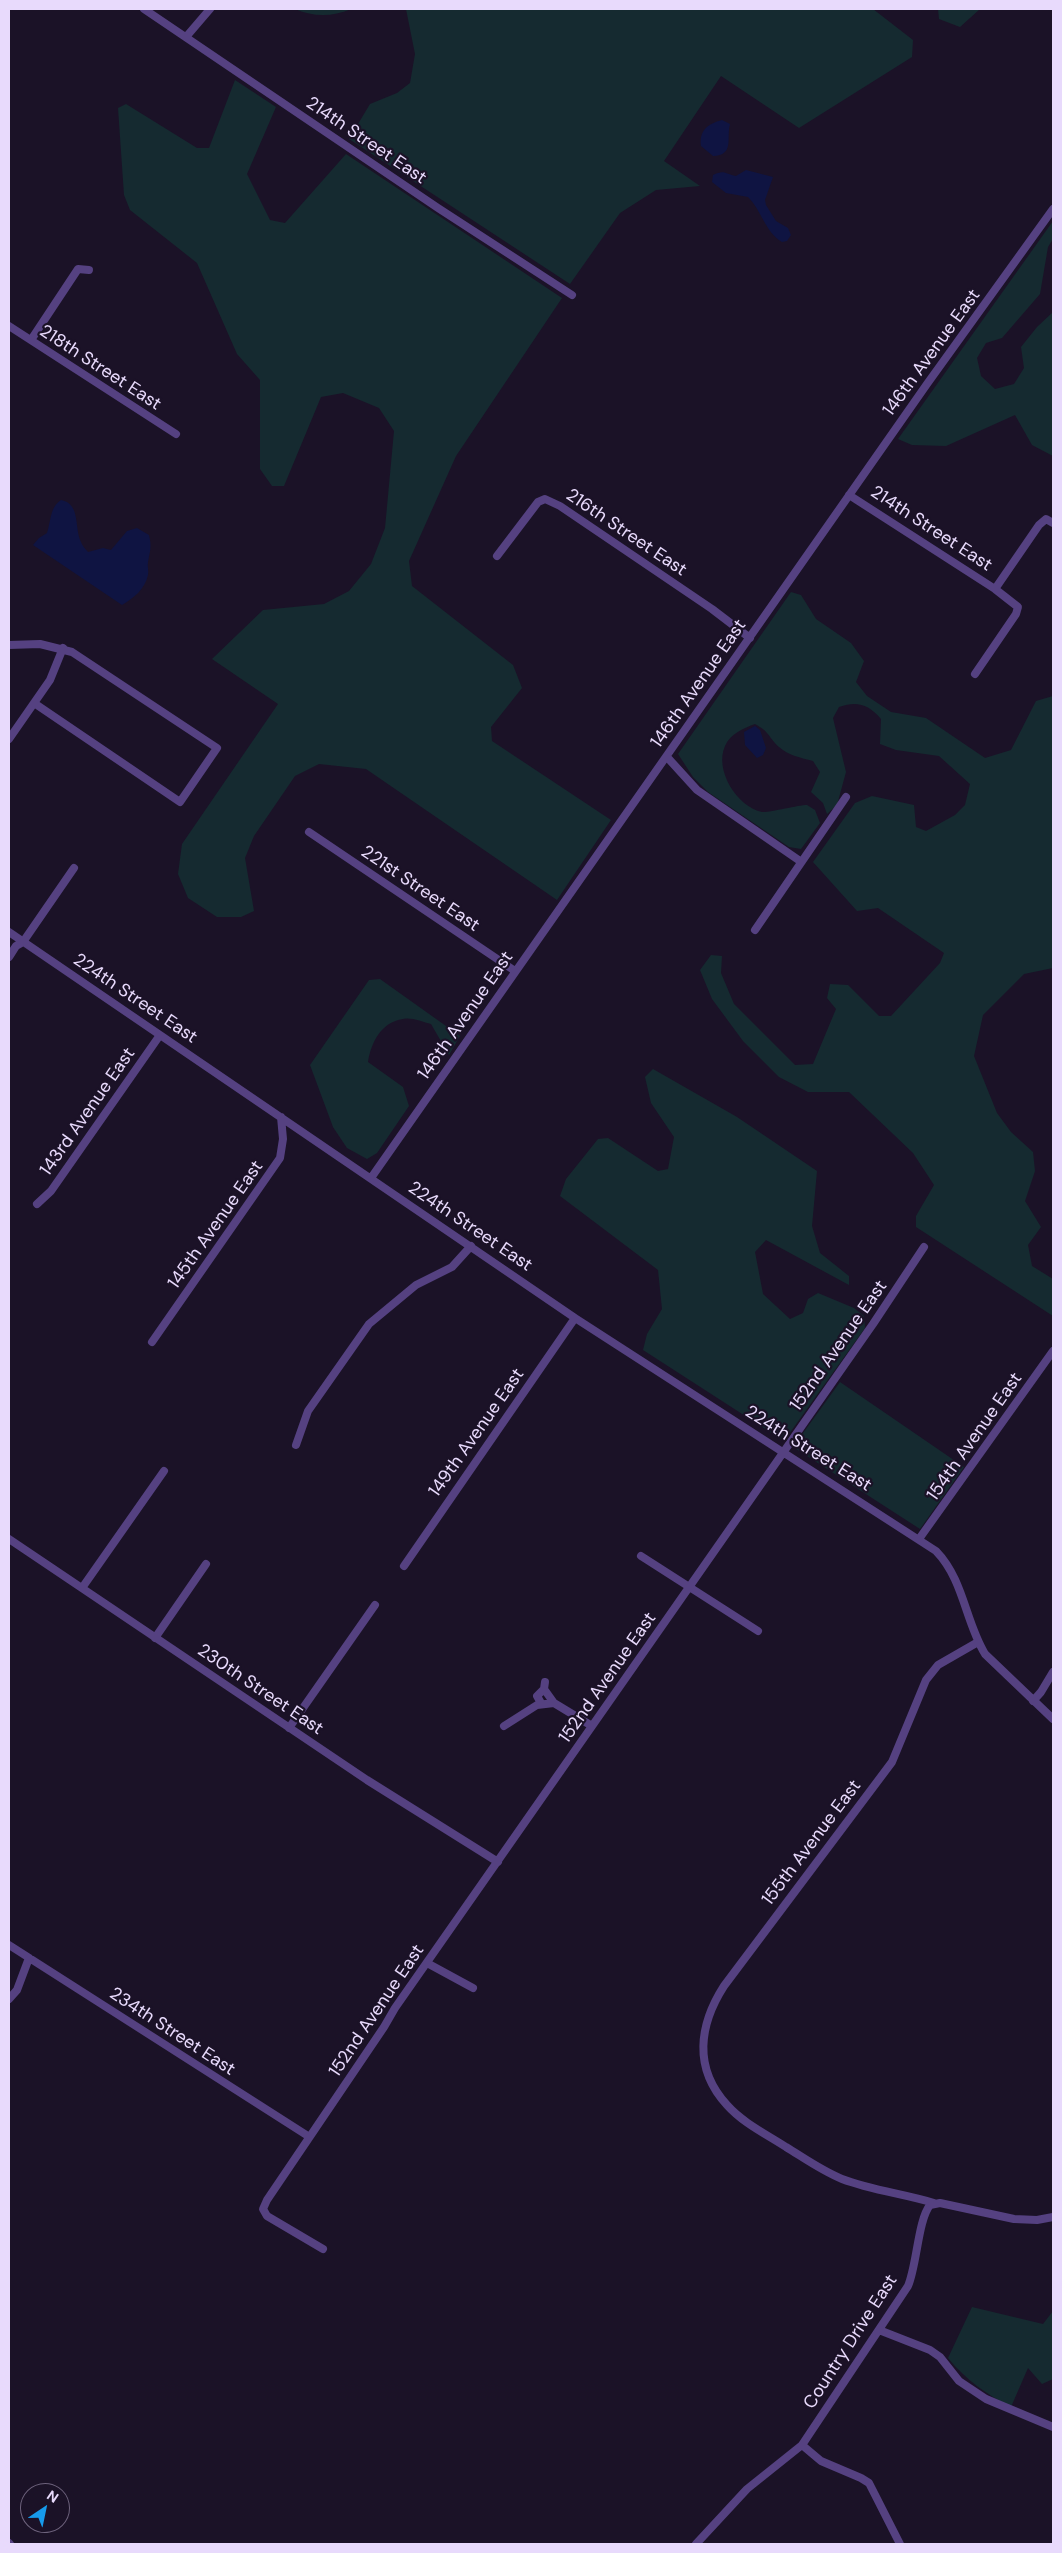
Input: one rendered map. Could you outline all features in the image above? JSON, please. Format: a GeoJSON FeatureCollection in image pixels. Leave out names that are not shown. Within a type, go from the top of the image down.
{"type":"FeatureCollection","features":[{"type":"Feature","properties":{"kind":"street","name":"214th Street East"},"geometry":{"type":"LineString","coordinates":[[144,9],[372,164],[572,295]]}},
{"type":"Feature","properties":{"kind":"street"},"geometry":{"type":"LineString","coordinates":[[186,37],[210,9]]}},
{"type":"Feature","properties":{"kind":"street","name":"146th Avenue East"},"geometry":{"type":"LineString","coordinates":[[371,1178],[514,971],[1053,209]]}},
{"type":"Feature","properties":{"kind":"street"},"geometry":{"type":"LineString","coordinates":[[31,340],[78,269],[89,270]]}},
{"type":"Feature","properties":{"kind":"street","name":"218th Street East"},"geometry":{"type":"LineString","coordinates":[[9,326],[176,434]]}},
{"type":"Feature","properties":{"kind":"street","name":"214th Street East"},"geometry":{"type":"LineString","coordinates":[[850,495],[1015,604],[1018,609],[975,674]]}},
{"type":"Feature","properties":{"kind":"street","name":"216th Street East"},"geometry":{"type":"LineString","coordinates":[[497,556],[538,502],[545,499],[560,506],[704,604],[750,638]]}},
{"type":"Feature","properties":{"kind":"street"},"geometry":{"type":"LineString","coordinates":[[995,589],[1039,525],[1050,521]]}},
{"type":"Feature","properties":{"kind":"street"},"geometry":{"type":"LineString","coordinates":[[9,646],[40,644],[63,648],[83,657],[217,748],[180,802],[34,703]]}},
{"type":"Feature","properties":{"kind":"street"},"geometry":{"type":"LineString","coordinates":[[9,739],[56,669],[63,648]]}},
{"type":"Feature","properties":{"kind":"street"},"geometry":{"type":"LineString","coordinates":[[667,756],[697,790],[800,862]]}},
{"type":"Feature","properties":{"kind":"street"},"geometry":{"type":"LineString","coordinates":[[755,930],[846,797]]}},
{"type":"Feature","properties":{"kind":"street","name":"221st Street East"},"geometry":{"type":"LineString","coordinates":[[309,832],[514,971]]}},
{"type":"Feature","properties":{"kind":"street"},"geometry":{"type":"LineString","coordinates":[[9,957],[16,946],[23,942],[74,868]]}},
{"type":"Feature","properties":{"kind":"street","name":"224th Street East"},"geometry":{"type":"LineString","coordinates":[[9,932],[575,1318],[919,1539]]}},
{"type":"Feature","properties":{"kind":"street","name":"143rd Avenue East"},"geometry":{"type":"LineString","coordinates":[[38,1204],[51,1191],[160,1035]]}},
{"type":"Feature","properties":{"kind":"street","name":"145th Avenue East"},"geometry":{"type":"LineString","coordinates":[[152,1342],[280,1158],[283,1139],[282,1117]]}},
{"type":"Feature","properties":{"kind":"street"},"geometry":{"type":"LineString","coordinates":[[296,1445],[308,1411],[369,1324],[416,1285],[452,1266],[472,1246]]}},
{"type":"Feature","properties":{"kind":"street","name":"152nd Avenue East"},"geometry":{"type":"LineString","coordinates":[[308,2136],[783,1451],[874,1324],[924,1247]]}},
{"type":"Feature","properties":{"kind":"street","name":"149th Avenue East"},"geometry":{"type":"LineString","coordinates":[[404,1566],[575,1318]]}},
{"type":"Feature","properties":{"kind":"street","name":"154th Avenue East"},"geometry":{"type":"LineString","coordinates":[[919,1539],[938,1515],[1053,1351]]}},
{"type":"Feature","properties":{"kind":"street"},"geometry":{"type":"LineString","coordinates":[[82,1588],[164,1471]]}},
{"type":"Feature","properties":{"kind":"street","name":"230th Street East"},"geometry":{"type":"LineString","coordinates":[[9,1539],[289,1728],[498,1862]]}},
{"type":"Feature","properties":{"kind":"street"},"geometry":{"type":"LineString","coordinates":[[919,1539],[936,1551],[952,1570],[978,1642],[992,1662],[1053,1719]]}},
{"type":"Feature","properties":{"kind":"street"},"geometry":{"type":"LineString","coordinates":[[641,1556],[758,1631]]}},
{"type":"Feature","properties":{"kind":"street"},"geometry":{"type":"LineString","coordinates":[[155,1638],[206,1564]]}},
{"type":"Feature","properties":{"kind":"street"},"geometry":{"type":"LineString","coordinates":[[289,1728],[375,1605]]}},
{"type":"Feature","properties":{"kind":"street","name":"155th Avenue East"},"geometry":{"type":"LineString","coordinates":[[934,2203],[852,2182],[825,2171],[736,2114],[722,2100],[710,2081],[703,2047],[706,2022],[713,2004],[822,1854],[892,1762],[926,1680],[938,1665],[978,1642]]}},
{"type":"Feature","properties":{"kind":"street"},"geometry":{"type":"LineString","coordinates":[[1032,1701],[1041,1692],[1053,1672]]}},
{"type":"Feature","properties":{"kind":"street"},"geometry":{"type":"LineString","coordinates":[[541,1703],[537,1696],[544,1686],[554,1703],[592,1726]]}},
{"type":"Feature","properties":{"kind":"street"},"geometry":{"type":"LineString","coordinates":[[504,1726],[541,1703],[554,1703]]}},
{"type":"Feature","properties":{"kind":"street","name":"234th Street East"},"geometry":{"type":"LineString","coordinates":[[9,1945],[308,2136]]}},
{"type":"Feature","properties":{"kind":"street"},"geometry":{"type":"LineString","coordinates":[[9,1999],[17,1990],[29,1958]]}},
{"type":"Feature","properties":{"kind":"street"},"geometry":{"type":"LineString","coordinates":[[427,1963],[473,1988]]}},
{"type":"Feature","properties":{"kind":"street"},"geometry":{"type":"LineString","coordinates":[[308,2136],[263,2209],[273,2221],[323,2249]]}},
{"type":"Feature","properties":{"kind":"street"},"geometry":{"type":"LineString","coordinates":[[934,2203],[1025,2220],[1053,2218]]}},
{"type":"Feature","properties":{"kind":"street","name":"Country Drive East"},"geometry":{"type":"LineString","coordinates":[[696,2544],[747,2489],[802,2445],[909,2282],[926,2210],[934,2203]]}},
{"type":"Feature","properties":{"kind":"street"},"geometry":{"type":"LineString","coordinates":[[879,2330],[935,2353],[959,2381],[986,2399],[1053,2428]]}},
{"type":"Feature","properties":{"kind":"street"},"geometry":{"type":"LineString","coordinates":[[802,2445],[821,2461],[869,2483],[900,2544]]}},
{"type":"Feature","properties":{"kind":"shaded area"},"geometry":{"type":"Polygon","coordinates":[[[295,9],[351,9],[337,14],[323,15],[295,9]]]}},
{"type":"Feature","properties":{"kind":"shaded area"},"geometry":{"type":"Polygon","coordinates":[[[406,9],[873,9],[913,40],[912,57],[799,128],[721,76],[664,161],[700,186],[656,190],[620,213],[570,284],[349,139],[370,104],[397,93],[410,83],[415,54],[406,9]]]}},
{"type":"Feature","properties":{"kind":"shaded area"},"geometry":{"type":"Polygon","coordinates":[[[938,9],[980,9],[960,27],[939,19],[938,9]]]}},
{"type":"Feature","properties":{"kind":"shaded area"},"geometry":{"type":"Polygon","coordinates":[[[235,80],[276,107],[247,174],[270,220],[285,223],[346,154],[562,298],[456,456],[409,561],[412,586],[513,665],[522,688],[491,727],[492,741],[611,820],[557,900],[366,769],[319,764],[295,776],[254,836],[245,858],[254,911],[241,917],[217,917],[188,898],[178,874],[182,844],[278,704],[212,659],[263,610],[324,604],[349,591],[371,564],[385,528],[394,431],[379,408],[343,393],[321,397],[284,486],[272,486],[260,469],[260,380],[237,354],[197,263],[130,210],[124,195],[118,108],[126,104],[197,148],[209,148],[235,80]]]}},
{"type":"Feature","properties":{"kind":"shaded area"},"geometry":{"type":"Polygon","coordinates":[[[722,120],[730,124],[727,149],[720,155],[713,156],[701,146],[701,136],[706,128],[722,120]]]}},
{"type":"Feature","properties":{"kind":"shaded area"},"geometry":{"type":"Polygon","coordinates":[[[746,170],[773,177],[765,200],[766,205],[776,221],[788,228],[791,235],[787,241],[782,242],[771,233],[748,197],[726,193],[712,182],[713,175],[717,173],[722,172],[736,176],[746,170]]]}},
{"type":"Feature","properties":{"kind":"shaded area"},"geometry":{"type":"Polygon","coordinates":[[[1053,221],[1053,239],[1048,247],[1040,294],[1002,338],[986,343],[977,358],[981,376],[995,389],[1014,384],[1024,368],[1021,347],[1037,327],[1053,312],[1053,456],[1032,445],[1015,415],[946,446],[912,445],[898,439],[1053,221]]]}},
{"type":"Feature","properties":{"kind":"shaded area"},"geometry":{"type":"Polygon","coordinates":[[[61,500],[72,506],[79,536],[88,552],[103,548],[111,550],[127,531],[137,528],[149,535],[150,549],[147,580],[138,593],[122,605],[33,545],[47,533],[53,510],[61,500]]]}},
{"type":"Feature","properties":{"kind":"shaded area"},"geometry":{"type":"Polygon","coordinates":[[[791,592],[801,595],[816,619],[851,643],[864,661],[856,682],[867,696],[891,712],[926,718],[985,758],[1011,750],[1036,701],[1053,696],[1053,968],[1024,974],[983,1015],[974,1056],[997,1113],[1011,1132],[1033,1152],[1035,1171],[1025,1201],[1041,1227],[1028,1245],[1032,1266],[1053,1279],[1053,1316],[916,1227],[916,1216],[934,1185],[913,1153],[849,1092],[808,1092],[779,1077],[743,1041],[712,999],[700,970],[711,955],[722,956],[721,973],[734,1004],[795,1065],[813,1064],[836,1009],[827,998],[830,984],[848,985],[879,1016],[891,1016],[940,963],[944,953],[878,908],[857,911],[813,862],[855,803],[872,796],[914,805],[916,827],[926,831],[955,815],[965,805],[970,784],[939,756],[896,750],[880,744],[881,719],[876,714],[867,707],[857,704],[839,707],[833,718],[846,772],[837,805],[827,814],[823,803],[811,792],[820,772],[813,761],[786,752],[764,730],[755,724],[738,732],[727,742],[722,756],[725,776],[730,786],[744,803],[762,812],[807,805],[815,810],[820,823],[801,849],[789,847],[708,792],[693,777],[678,754],[791,592]]]}},
{"type":"Feature","properties":{"kind":"shaded area"},"geometry":{"type":"Polygon","coordinates":[[[755,726],[760,730],[766,748],[763,755],[757,758],[745,745],[744,732],[755,726]]]}},
{"type":"Feature","properties":{"kind":"shaded area"},"geometry":{"type":"Polygon","coordinates":[[[380,979],[460,1036],[449,1055],[431,1024],[421,1021],[406,1019],[395,1021],[378,1034],[368,1062],[403,1087],[409,1106],[377,1153],[367,1159],[347,1148],[333,1127],[310,1065],[369,980],[380,979]]]}},
{"type":"Feature","properties":{"kind":"shaded area"},"geometry":{"type":"Polygon","coordinates":[[[653,1069],[737,1117],[817,1171],[812,1226],[820,1253],[849,1276],[849,1285],[766,1240],[755,1252],[763,1294],[790,1319],[803,1313],[808,1299],[818,1293],[854,1308],[864,1316],[865,1328],[784,1441],[643,1350],[647,1334],[662,1309],[658,1270],[560,1196],[566,1179],[598,1139],[608,1138],[658,1171],[668,1169],[674,1137],[651,1103],[645,1077],[653,1069]]]}},
{"type":"Feature","properties":{"kind":"shaded area"},"geometry":{"type":"Polygon","coordinates":[[[840,1382],[964,1467],[920,1529],[793,1447],[840,1382]]]}},
{"type":"Feature","properties":{"kind":"shaded area"},"geometry":{"type":"Polygon","coordinates":[[[972,2307],[1043,2324],[1053,2311],[1053,2379],[1042,2384],[1028,2368],[1011,2407],[969,2380],[948,2358],[972,2307]]]}}]}
